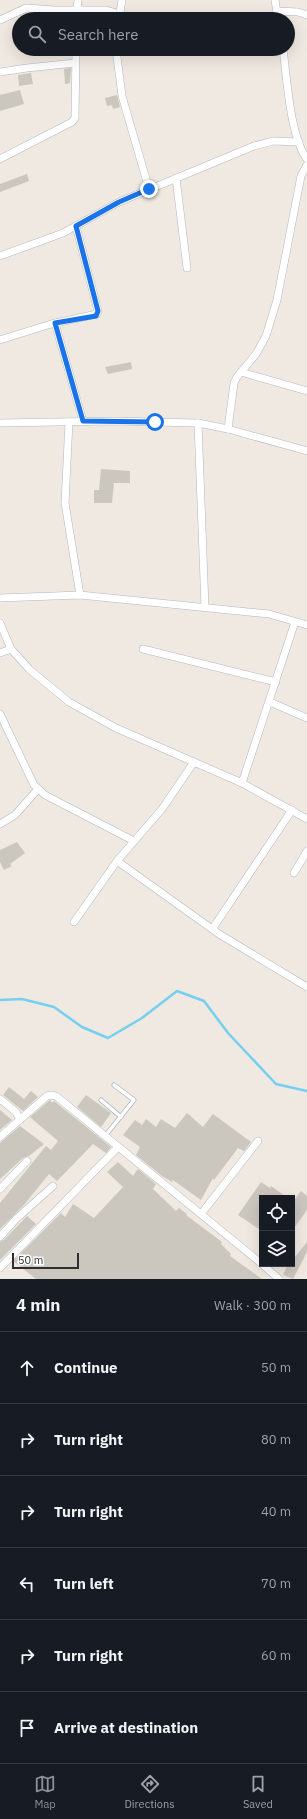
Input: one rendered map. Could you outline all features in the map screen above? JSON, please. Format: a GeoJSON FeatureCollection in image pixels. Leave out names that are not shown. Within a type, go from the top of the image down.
{"type":"FeatureCollection","features":[{"type":"Feature","properties":{"kind":"street"},"geometry":{"type":"LineString","coordinates":[[77,10],[78,0]]}},
{"type":"Feature","properties":{"kind":"street"},"geometry":{"type":"LineString","coordinates":[[120,12],[122,0]]}},
{"type":"Feature","properties":{"kind":"street"},"geometry":{"type":"LineString","coordinates":[[275,0],[277,12]]}},
{"type":"Feature","properties":{"kind":"street"},"geometry":{"type":"LineString","coordinates":[[17,12],[26,8],[54,10],[106,10],[110,12]]}},
{"type":"Feature","properties":{"kind":"street"},"geometry":{"type":"LineString","coordinates":[[295,12],[307,15]]}},
{"type":"Feature","properties":{"kind":"street"},"geometry":{"type":"LineString","coordinates":[[0,20],[12,14]]}},
{"type":"Feature","properties":{"kind":"street"},"geometry":{"type":"LineString","coordinates":[[0,159],[72,122],[75,118],[76,56]]}},
{"type":"Feature","properties":{"kind":"street"},"geometry":{"type":"LineString","coordinates":[[117,56],[122,96],[149,189]]}},
{"type":"Feature","properties":{"kind":"street"},"geometry":{"type":"LineString","coordinates":[[284,56],[290,102],[299,142],[307,159]]}},
{"type":"Feature","properties":{"kind":"street"},"geometry":{"type":"LineString","coordinates":[[0,72],[75,63]]}},
{"type":"Feature","properties":{"kind":"street"},"geometry":{"type":"LineString","coordinates":[[0,256],[63,233],[119,202],[254,146],[273,141],[299,142]]}},
{"type":"Feature","properties":{"kind":"street"},"geometry":{"type":"LineString","coordinates":[[228,429],[234,383],[256,354],[266,336],[275,307],[301,176],[307,165]]}},
{"type":"Feature","properties":{"kind":"street"},"geometry":{"type":"LineString","coordinates":[[176,178],[187,268]]}},
{"type":"Feature","properties":{"kind":"street"},"geometry":{"type":"LineString","coordinates":[[0,340],[55,323],[96,316],[98,311],[76,226]]}},
{"type":"Feature","properties":{"kind":"street"},"geometry":{"type":"LineString","coordinates":[[55,323],[83,421]]}},
{"type":"Feature","properties":{"kind":"street"},"geometry":{"type":"LineString","coordinates":[[241,372],[307,391]]}},
{"type":"Feature","properties":{"kind":"street"},"geometry":{"type":"LineString","coordinates":[[0,423],[83,421],[198,423],[228,429],[307,451]]}},
{"type":"Feature","properties":{"kind":"street"},"geometry":{"type":"LineString","coordinates":[[69,422],[66,503],[80,595]]}},
{"type":"Feature","properties":{"kind":"street"},"geometry":{"type":"LineString","coordinates":[[198,423],[205,607]]}},
{"type":"Feature","properties":{"kind":"street"},"geometry":{"type":"LineString","coordinates":[[0,598],[80,595],[269,614],[307,625]]}},
{"type":"Feature","properties":{"kind":"street"},"geometry":{"type":"LineString","coordinates":[[242,783],[270,702],[295,622]]}},
{"type":"Feature","properties":{"kind":"street"},"geometry":{"type":"LineString","coordinates":[[0,623],[11,649],[30,670],[69,702],[116,728],[242,783],[307,818]]}},
{"type":"Feature","properties":{"kind":"street"},"geometry":{"type":"LineString","coordinates":[[0,653],[11,649]]}},
{"type":"Feature","properties":{"kind":"street"},"geometry":{"type":"LineString","coordinates":[[143,649],[276,682]]}},
{"type":"Feature","properties":{"kind":"street"},"geometry":{"type":"LineString","coordinates":[[270,702],[307,718]]}},
{"type":"Feature","properties":{"kind":"street"},"geometry":{"type":"LineString","coordinates":[[0,714],[34,785],[38,789],[45,795],[134,841]]}},
{"type":"Feature","properties":{"kind":"street"},"geometry":{"type":"LineString","coordinates":[[74,922],[117,861],[162,809],[194,762]]}},
{"type":"Feature","properties":{"kind":"street"},"geometry":{"type":"LineString","coordinates":[[0,824],[16,815],[38,789]]}},
{"type":"Feature","properties":{"kind":"street"},"geometry":{"type":"LineString","coordinates":[[213,928],[292,810]]}},
{"type":"Feature","properties":{"kind":"street"},"geometry":{"type":"LineString","coordinates":[[294,873],[307,851]]}},
{"type":"Feature","properties":{"kind":"street"},"geometry":{"type":"LineString","coordinates":[[117,861],[213,928],[218,934],[307,987]]}},
{"type":"Feature","properties":{"kind":"street"},"geometry":{"type":"LineString","coordinates":[[0,1137],[51,1094],[56,1096],[259,1262]]}},
{"type":"Feature","properties":{"kind":"street"},"geometry":{"type":"LineString","coordinates":[[0,1099],[16,1112],[20,1120]]}},
{"type":"Feature","properties":{"kind":"street"},"geometry":{"type":"LineString","coordinates":[[201,1214],[258,1141]]}},
{"type":"Feature","properties":{"kind":"street"},"geometry":{"type":"LineString","coordinates":[[0,1268],[118,1147]]}},
{"type":"Feature","properties":{"kind":"street"},"geometry":{"type":"LineString","coordinates":[[0,1189],[27,1161]]}},
{"type":"Feature","properties":{"kind":"street"},"geometry":{"type":"LineString","coordinates":[[0,1237],[16,1219],[53,1186]]}},
{"type":"Feature","properties":{"kind":"street"},"geometry":{"type":"LineString","coordinates":[[265,1267],[279,1279]]}},
{"type":"Feature","properties":{"kind":"lane"},"geometry":{"type":"LineString","coordinates":[[105,1136],[134,1100],[114,1085]]}},
{"type":"Feature","properties":{"kind":"lane"},"geometry":{"type":"LineString","coordinates":[[101,1100],[121,1117]]}},
{"type":"Feature","properties":{"kind":"building"},"geometry":{"type":"Polygon","coordinates":[[[71,68],[70,83],[65,84],[64,69],[71,68]]]}},
{"type":"Feature","properties":{"kind":"building"},"geometry":{"type":"Polygon","coordinates":[[[31,73],[33,84],[19,86],[18,75],[31,73]]]}},
{"type":"Feature","properties":{"kind":"building"},"geometry":{"type":"Polygon","coordinates":[[[20,90],[24,104],[0,111],[0,95],[20,90]]]}},
{"type":"Feature","properties":{"kind":"building"},"geometry":{"type":"Polygon","coordinates":[[[117,95],[120,107],[113,109],[112,105],[107,106],[105,98],[117,95]]]}},
{"type":"Feature","properties":{"kind":"building"},"geometry":{"type":"Polygon","coordinates":[[[27,174],[29,181],[0,192],[0,184],[27,174]]]}},
{"type":"Feature","properties":{"kind":"building"},"geometry":{"type":"Polygon","coordinates":[[[131,362],[132,369],[108,374],[105,367],[131,362]]]}},
{"type":"Feature","properties":{"kind":"building"},"geometry":{"type":"Polygon","coordinates":[[[101,469],[130,471],[130,483],[114,483],[112,503],[94,503],[94,490],[99,490],[101,469]]]}},
{"type":"Feature","properties":{"kind":"building"},"geometry":{"type":"Polygon","coordinates":[[[17,842],[25,853],[10,864],[12,866],[4,870],[0,862],[0,850],[17,842]]]}},
{"type":"Feature","properties":{"kind":"building"},"geometry":{"type":"Polygon","coordinates":[[[9,1087],[24,1099],[31,1091],[38,1097],[23,1111],[3,1095],[9,1087]]]}},
{"type":"Feature","properties":{"kind":"building"},"geometry":{"type":"Polygon","coordinates":[[[86,1095],[111,1113],[101,1127],[77,1107],[86,1095]]]}},
{"type":"Feature","properties":{"kind":"building"},"geometry":{"type":"Polygon","coordinates":[[[50,1100],[52,1103],[54,1101],[111,1147],[106,1153],[93,1144],[57,1181],[49,1174],[23,1206],[0,1229],[0,1203],[46,1146],[51,1150],[58,1141],[30,1117],[50,1100]]]}},
{"type":"Feature","properties":{"kind":"building"},"geometry":{"type":"Polygon","coordinates":[[[0,1110],[12,1120],[0,1130],[0,1110]]]}},
{"type":"Feature","properties":{"kind":"building"},"geometry":{"type":"Polygon","coordinates":[[[187,1113],[203,1127],[213,1114],[251,1142],[244,1151],[238,1148],[214,1180],[213,1178],[201,1200],[173,1180],[172,1182],[162,1176],[136,1155],[140,1147],[123,1135],[135,1120],[142,1125],[146,1119],[156,1127],[161,1119],[175,1128],[187,1113]]]}},
{"type":"Feature","properties":{"kind":"building"},"geometry":{"type":"Polygon","coordinates":[[[20,1126],[44,1144],[29,1156],[23,1158],[0,1179],[0,1143],[20,1126]]]}},
{"type":"Feature","properties":{"kind":"building"},"geometry":{"type":"Polygon","coordinates":[[[118,1162],[133,1176],[138,1169],[156,1184],[153,1189],[176,1211],[179,1208],[187,1214],[186,1215],[222,1242],[221,1244],[231,1254],[230,1256],[262,1279],[36,1279],[13,1261],[61,1213],[65,1217],[73,1204],[94,1218],[123,1187],[107,1172],[118,1162]]]}},
{"type":"Feature","properties":{"kind":"building"},"geometry":{"type":"Polygon","coordinates":[[[261,1182],[270,1188],[271,1186],[284,1195],[259,1195],[259,1229],[238,1215],[261,1182]]]}},
{"type":"Feature","properties":{"kind":"building"},"geometry":{"type":"Polygon","coordinates":[[[301,1191],[307,1196],[307,1210],[295,1227],[295,1199],[301,1191]]]}},
{"type":"Feature","properties":{"kind":"building"},"geometry":{"type":"Polygon","coordinates":[[[27,1216],[36,1224],[0,1260],[0,1242],[4,1240],[27,1216]]]}},
{"type":"Feature","properties":{"kind":"building"},"geometry":{"type":"Polygon","coordinates":[[[307,1242],[307,1252],[293,1279],[283,1275],[287,1267],[295,1267],[295,1257],[307,1242]]]}},
{"type":"Feature","properties":{"kind":"waterway"},"geometry":{"type":"LineString","coordinates":[[0,1000],[22,999],[54,1007],[82,1027],[108,1038],[142,1018],[177,991],[204,1001],[228,1033],[276,1084],[307,1091]]}},
{"type":"Feature","properties":{"kind":"route"},"geometry":{"type":"LineString","coordinates":[[149,189],[119,202],[76,226],[98,311],[96,316],[55,323],[83,421],[155,422]]}}]}
